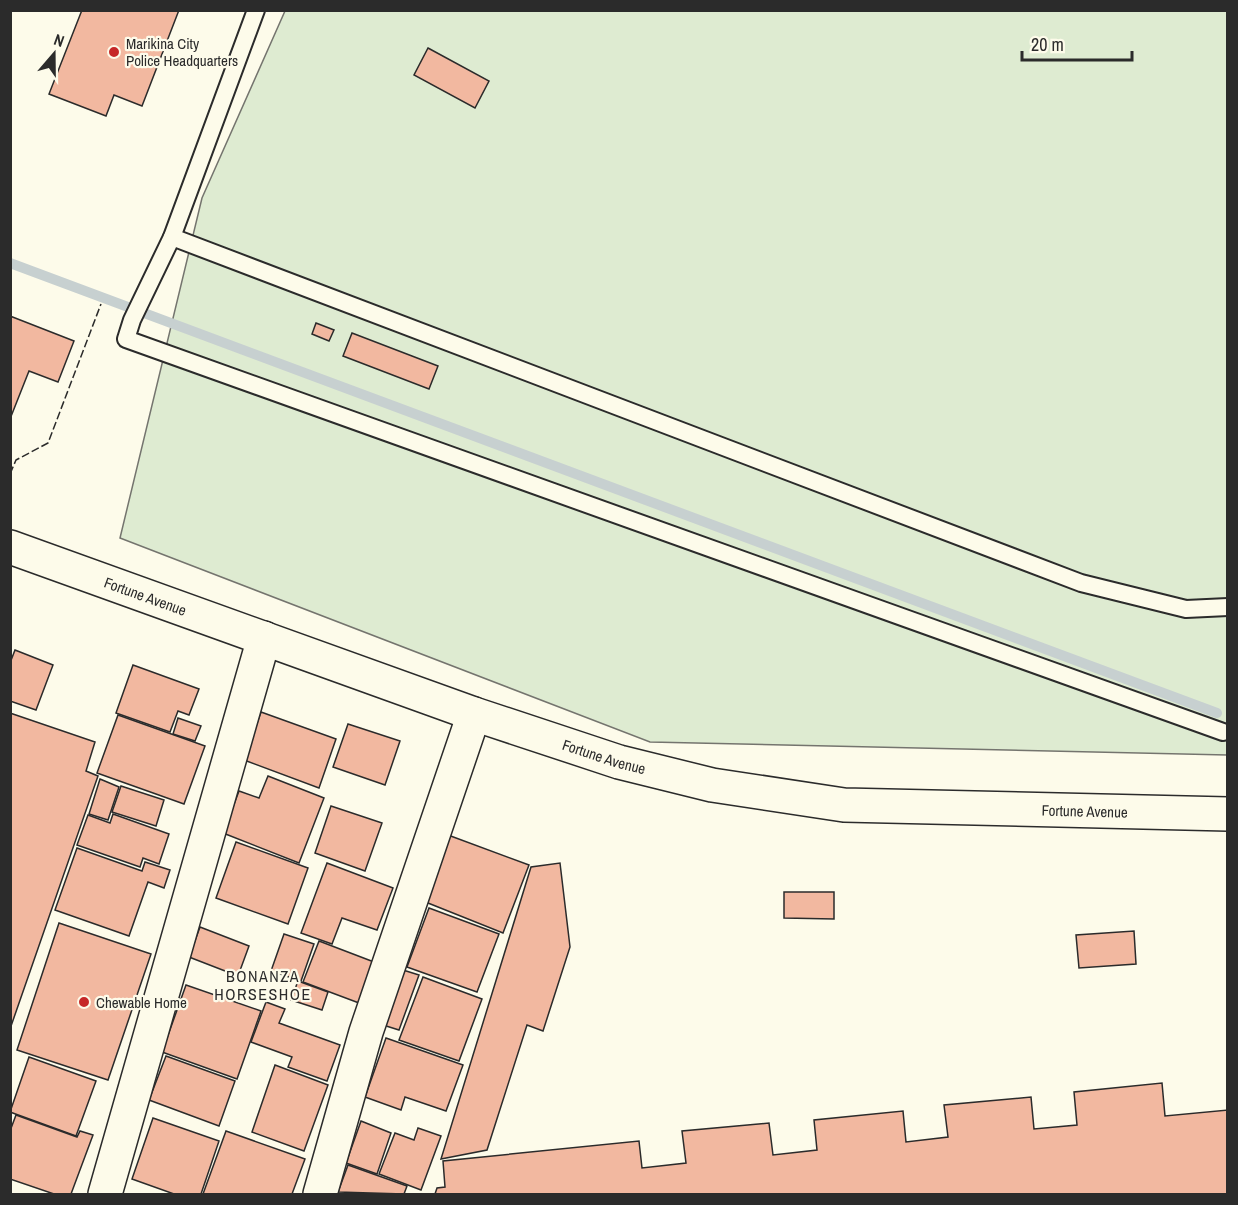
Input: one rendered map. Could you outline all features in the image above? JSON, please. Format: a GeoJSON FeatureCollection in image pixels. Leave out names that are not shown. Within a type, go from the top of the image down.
{"type":"FeatureCollection","features":[{"type":"Feature","properties":{"kind":"main road","name":"Fortune Avenue"},"geometry":{"type":"LineString","coordinates":[[10,547],[474,714],[619,762],[712,785],[784,798],[844,805],[1227,813]]}},
{"type":"Feature","properties":{"kind":"main road"},"geometry":{"type":"LineString","coordinates":[[105,1194],[264,638]]}},
{"type":"Feature","properties":{"kind":"main road"},"geometry":{"type":"LineString","coordinates":[[320,1194],[366,1032],[474,714]]}},
{"type":"Feature","properties":{"kind":"lane"},"geometry":{"type":"LineString","coordinates":[[256,10],[172,237],[150,287],[132,320],[126,339],[1223,732]]}},
{"type":"Feature","properties":{"kind":"lane"},"geometry":{"type":"LineString","coordinates":[[172,237],[1081,583],[1186,609],[1227,608]]}},
{"type":"Feature","properties":{"kind":"green space"},"geometry":{"type":"Polygon","coordinates":[[[285,11],[1227,11],[1227,755],[650,742],[120,538],[202,198],[285,11]]]}},
{"type":"Feature","properties":{"kind":"building","name":"Marikina City Police Headquarters"},"geometry":{"type":"Polygon","coordinates":[[[82,10],[179,10],[142,106],[114,95],[106,116],[49,94],[82,10]]]}},
{"type":"Feature","properties":{"kind":"building"},"geometry":{"type":"Polygon","coordinates":[[[428,48],[489,81],[475,108],[414,75],[428,48]]]}},
{"type":"Feature","properties":{"kind":"building"},"geometry":{"type":"Polygon","coordinates":[[[10,316],[74,341],[58,382],[29,371],[10,419],[10,316]]]}},
{"type":"Feature","properties":{"kind":"building"},"geometry":{"type":"Polygon","coordinates":[[[316,323],[334,330],[329,341],[312,334],[316,323]]]}},
{"type":"Feature","properties":{"kind":"building"},"geometry":{"type":"Polygon","coordinates":[[[352,333],[438,366],[429,389],[343,356],[352,333]]]}},
{"type":"Feature","properties":{"kind":"building"},"geometry":{"type":"Polygon","coordinates":[[[15,650],[53,665],[36,710],[10,701],[10,663],[15,650]]]}},
{"type":"Feature","properties":{"kind":"building"},"geometry":{"type":"Polygon","coordinates":[[[133,665],[199,689],[189,715],[178,711],[170,732],[116,713],[133,665]]]}},
{"type":"Feature","properties":{"kind":"building"},"geometry":{"type":"Polygon","coordinates":[[[261,712],[336,739],[319,788],[244,760],[261,712]]]}},
{"type":"Feature","properties":{"kind":"building"},"geometry":{"type":"Polygon","coordinates":[[[10,713],[95,742],[86,771],[98,776],[10,1029],[10,713]]]}},
{"type":"Feature","properties":{"kind":"building"},"geometry":{"type":"Polygon","coordinates":[[[118,715],[205,746],[184,804],[97,773],[118,715]]]}},
{"type":"Feature","properties":{"kind":"building"},"geometry":{"type":"Polygon","coordinates":[[[178,718],[201,726],[195,741],[173,734],[178,718]]]}},
{"type":"Feature","properties":{"kind":"building"},"geometry":{"type":"Polygon","coordinates":[[[348,724],[400,741],[385,785],[333,767],[348,724]]]}},
{"type":"Feature","properties":{"kind":"building"},"geometry":{"type":"Polygon","coordinates":[[[268,776],[324,798],[299,863],[223,833],[239,791],[259,798],[268,776]]]}},
{"type":"Feature","properties":{"kind":"building"},"geometry":{"type":"Polygon","coordinates":[[[100,779],[119,787],[108,820],[89,814],[100,779]]]}},
{"type":"Feature","properties":{"kind":"building"},"geometry":{"type":"Polygon","coordinates":[[[121,786],[164,800],[156,826],[112,812],[121,786]]]}},
{"type":"Feature","properties":{"kind":"building"},"geometry":{"type":"Polygon","coordinates":[[[331,806],[382,823],[365,871],[315,853],[331,806]]]}},
{"type":"Feature","properties":{"kind":"building"},"geometry":{"type":"Polygon","coordinates":[[[113,814],[169,834],[159,864],[143,858],[140,867],[77,845],[88,815],[110,823],[113,814]]]}},
{"type":"Feature","properties":{"kind":"building"},"geometry":{"type":"Polygon","coordinates":[[[448,835],[529,865],[503,933],[423,901],[448,835]]]}},
{"type":"Feature","properties":{"kind":"building"},"geometry":{"type":"Polygon","coordinates":[[[236,842],[308,868],[288,924],[216,898],[236,842]]]}},
{"type":"Feature","properties":{"kind":"building"},"geometry":{"type":"Polygon","coordinates":[[[77,848],[142,871],[145,862],[170,870],[164,888],[148,882],[129,936],[55,910],[77,848]]]}},
{"type":"Feature","properties":{"kind":"building"},"geometry":{"type":"Polygon","coordinates":[[[327,863],[393,888],[377,930],[342,918],[332,944],[301,933],[327,863]]]}},
{"type":"Feature","properties":{"kind":"building"},"geometry":{"type":"Polygon","coordinates":[[[560,863],[570,947],[543,1031],[527,1025],[487,1150],[441,1159],[531,867],[560,863]]]}},
{"type":"Feature","properties":{"kind":"building"},"geometry":{"type":"Polygon","coordinates":[[[784,892],[834,892],[834,919],[784,918],[784,892]]]}},
{"type":"Feature","properties":{"kind":"building"},"geometry":{"type":"Polygon","coordinates":[[[429,908],[499,934],[477,992],[407,967],[429,908]]]}},
{"type":"Feature","properties":{"kind":"building","name":"Chewable Home"},"geometry":{"type":"Polygon","coordinates":[[[59,923],[151,954],[108,1080],[17,1050],[59,923]]]}},
{"type":"Feature","properties":{"kind":"building"},"geometry":{"type":"Polygon","coordinates":[[[200,927],[249,946],[238,976],[189,957],[200,927]]]}},
{"type":"Feature","properties":{"kind":"building"},"geometry":{"type":"Polygon","coordinates":[[[1134,931],[1136,964],[1079,968],[1076,935],[1134,931]]]}},
{"type":"Feature","properties":{"kind":"building"},"geometry":{"type":"Polygon","coordinates":[[[284,934],[314,944],[301,981],[271,971],[284,934]]]}},
{"type":"Feature","properties":{"kind":"building"},"geometry":{"type":"Polygon","coordinates":[[[319,941],[374,962],[359,1003],[303,982],[319,941]]]}},
{"type":"Feature","properties":{"kind":"building"},"geometry":{"type":"Polygon","coordinates":[[[403,970],[419,975],[399,1030],[383,1025],[403,970]]]}},
{"type":"Feature","properties":{"kind":"building"},"geometry":{"type":"Polygon","coordinates":[[[423,977],[482,999],[459,1061],[399,1040],[423,977]]]}},
{"type":"Feature","properties":{"kind":"building"},"geometry":{"type":"Polygon","coordinates":[[[298,981],[328,992],[322,1010],[291,1000],[298,981]]]}},
{"type":"Feature","properties":{"kind":"building"},"geometry":{"type":"Polygon","coordinates":[[[186,985],[261,1011],[237,1079],[162,1052],[186,985]]]}},
{"type":"Feature","properties":{"kind":"building"},"geometry":{"type":"Polygon","coordinates":[[[266,1002],[285,1009],[279,1023],[340,1045],[327,1081],[288,1067],[292,1057],[251,1042],[266,1002]]]}},
{"type":"Feature","properties":{"kind":"building"},"geometry":{"type":"Polygon","coordinates":[[[386,1038],[463,1065],[446,1111],[405,1097],[401,1110],[365,1097],[386,1038]]]}},
{"type":"Feature","properties":{"kind":"building"},"geometry":{"type":"Polygon","coordinates":[[[166,1056],[235,1081],[219,1126],[149,1100],[166,1056]]]}},
{"type":"Feature","properties":{"kind":"building"},"geometry":{"type":"Polygon","coordinates":[[[29,1057],[96,1081],[76,1136],[10,1112],[29,1057]]]}},
{"type":"Feature","properties":{"kind":"building"},"geometry":{"type":"Polygon","coordinates":[[[275,1065],[328,1085],[304,1151],[252,1132],[275,1065]]]}},
{"type":"Feature","properties":{"kind":"building"},"geometry":{"type":"Polygon","coordinates":[[[1162,1083],[1165,1116],[1228,1110],[1228,1194],[435,1194],[437,1188],[445,1187],[443,1161],[639,1141],[642,1168],[686,1163],[682,1131],[769,1123],[773,1155],[817,1150],[814,1120],[903,1111],[906,1142],[948,1137],[944,1105],[1031,1097],[1034,1129],[1077,1125],[1074,1092],[1162,1083]]]}},
{"type":"Feature","properties":{"kind":"building"},"geometry":{"type":"Polygon","coordinates":[[[16,1115],[77,1137],[80,1131],[93,1135],[71,1194],[54,1194],[10,1179],[10,1131],[16,1115]]]}},
{"type":"Feature","properties":{"kind":"building"},"geometry":{"type":"Polygon","coordinates":[[[153,1118],[219,1141],[201,1194],[174,1194],[132,1179],[153,1118]]]}},
{"type":"Feature","properties":{"kind":"building"},"geometry":{"type":"Polygon","coordinates":[[[361,1121],[391,1133],[377,1174],[346,1163],[361,1121]]]}},
{"type":"Feature","properties":{"kind":"building"},"geometry":{"type":"Polygon","coordinates":[[[418,1128],[441,1136],[421,1190],[379,1174],[395,1133],[414,1140],[418,1128]]]}},
{"type":"Feature","properties":{"kind":"building"},"geometry":{"type":"Polygon","coordinates":[[[226,1131],[305,1159],[292,1194],[203,1194],[226,1131]]]}},
{"type":"Feature","properties":{"kind":"building"},"geometry":{"type":"Polygon","coordinates":[[[348,1165],[407,1186],[404,1194],[338,1192],[348,1165]]]}},
{"type":"Feature","properties":{"kind":"waterway"},"geometry":{"type":"LineString","coordinates":[[10,263],[1217,713]]}},
{"type":"Feature","properties":{"kind":"fence"},"geometry":{"type":"LineString","coordinates":[[10,474],[16,460],[48,443],[101,304]]}},
{"type":"Feature","properties":{"kind":"place","name":"Marikina City Police Headquarters"},"geometry":{"type":"Point","coordinates":[114,52]}},
{"type":"Feature","properties":{"kind":"place","name":"Chewable Home"},"geometry":{"type":"Point","coordinates":[84,1002]}},
{"type":"Feature","properties":{"kind":"district","name":"BONANZA HORSESHOE"},"geometry":{"type":"Point","coordinates":[263,985]}}]}
